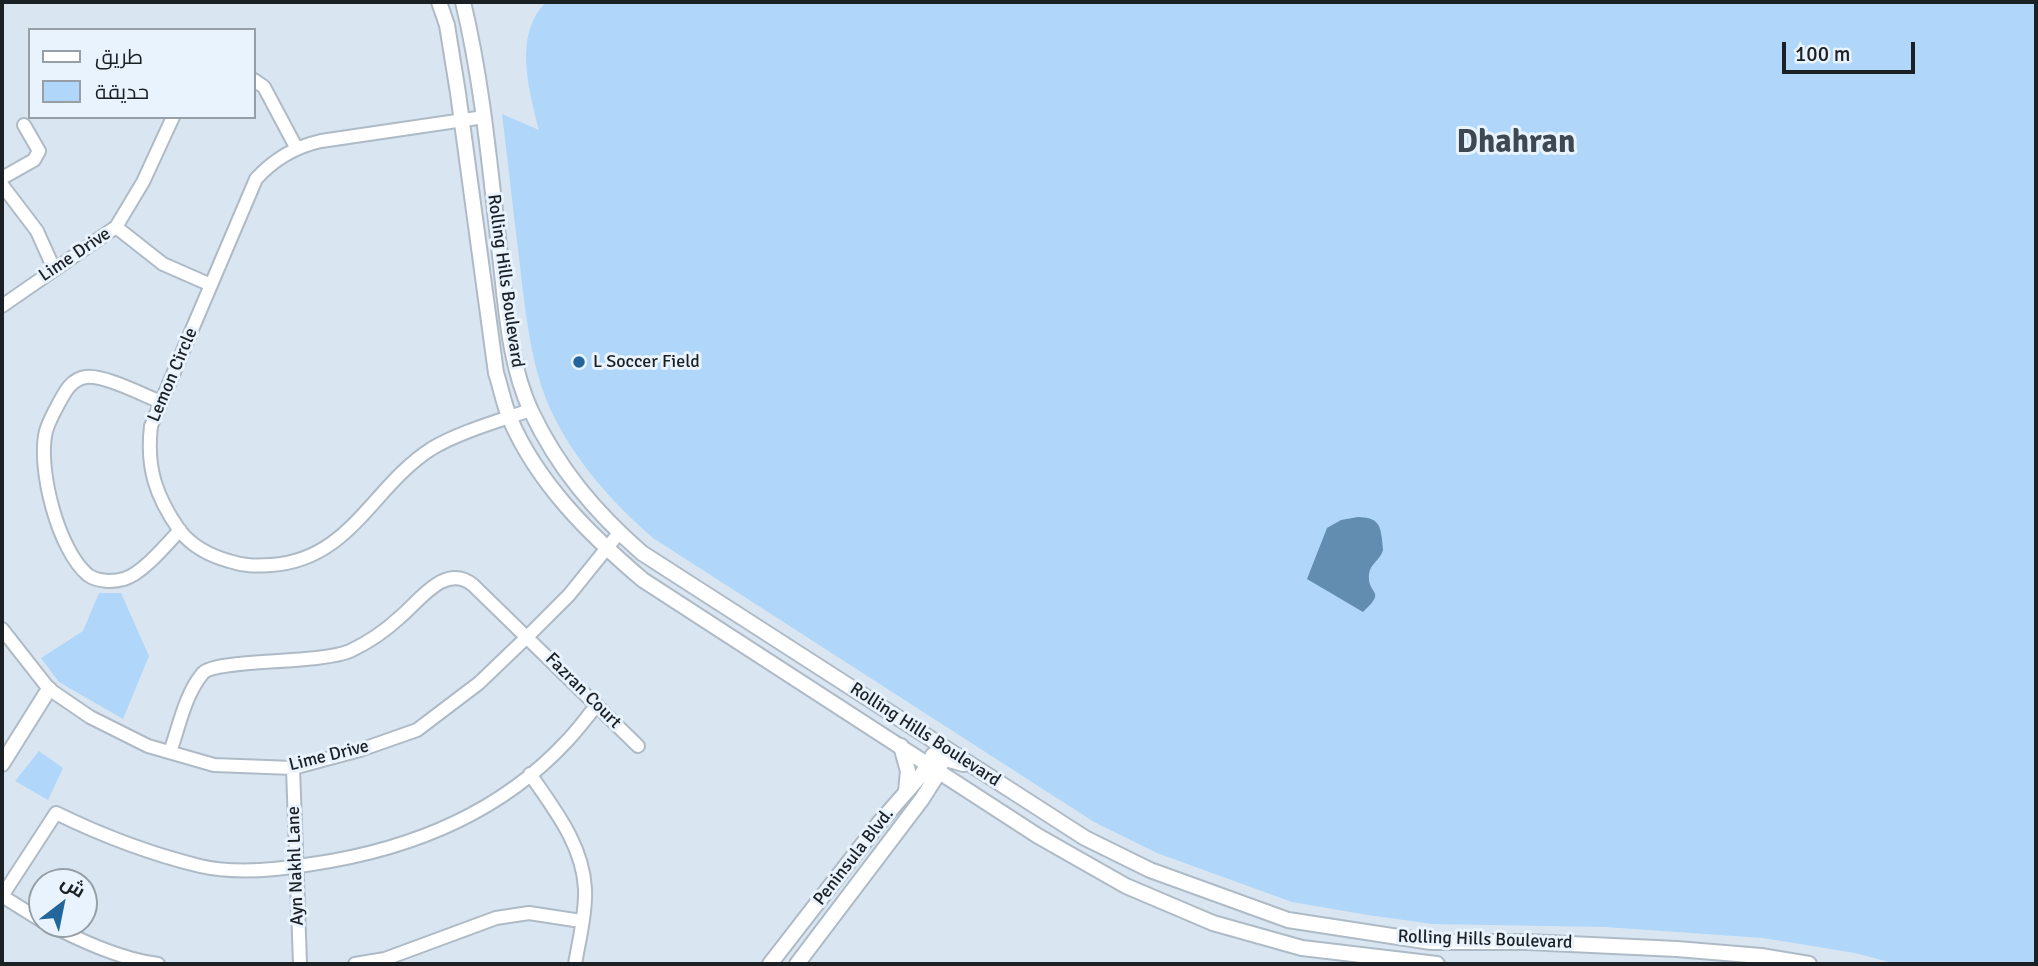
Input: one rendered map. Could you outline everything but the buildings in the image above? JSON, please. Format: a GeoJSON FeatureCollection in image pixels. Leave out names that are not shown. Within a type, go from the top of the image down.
{"type":"FeatureCollection","features":[{"type":"Feature","properties":{"kind":"main road","name":"Rolling Hills Boulevard"},"geometry":{"type":"LineString","coordinates":[[439,2],[447,25],[496,373],[510,417],[526,448],[555,493],[607,549],[643,580],[901,746],[932,763],[961,786],[1038,836],[1126,886],[1213,923],[1302,948],[1437,964]]}},
{"type":"Feature","properties":{"kind":"main road","name":"Rolling Hills Boulevard"},"geometry":{"type":"LineString","coordinates":[[463,2],[476,54],[508,321],[516,367],[530,410],[552,449],[590,505],[642,553],[1085,838],[1150,870],[1288,920],[1431,942],[1527,942],[1677,949],[1761,956],[1809,964]]}},
{"type":"Feature","properties":{"kind":"main road"},"geometry":{"type":"LineString","coordinates":[[771,662],[783,644]]}},
{"type":"Feature","properties":{"kind":"main road"},"geometry":{"type":"LineString","coordinates":[[2,764],[49,689]]}},
{"type":"Feature","properties":{"kind":"main road"},"geometry":{"type":"LineString","coordinates":[[933,740],[932,763],[977,769]]}},
{"type":"Feature","properties":{"kind":"main road"},"geometry":{"type":"LineString","coordinates":[[901,746],[908,771],[906,792]]}},
{"type":"Feature","properties":{"kind":"main road","name":"Peninsula Blvd."},"geometry":{"type":"LineString","coordinates":[[770,964],[880,822],[932,763]]}},
{"type":"Feature","properties":{"kind":"main road","name":"Peninsula Blvd."},"geometry":{"type":"LineString","coordinates":[[797,964],[922,799],[932,763]]}},
{"type":"Feature","properties":{"kind":"main road"},"geometry":{"type":"LineString","coordinates":[[922,799],[937,790],[961,786]]}},
{"type":"Feature","properties":{"kind":"street"},"geometry":{"type":"LineString","coordinates":[[256,81],[264,87],[297,149]]}},
{"type":"Feature","properties":{"kind":"street","name":"Lemon Circle"},"geometry":{"type":"LineString","coordinates":[[484,117],[321,141],[297,149],[269,165],[256,179],[151,426],[148,450],[152,474],[165,509],[180,534],[211,555],[246,566],[292,564],[329,547],[354,525],[406,468],[432,448],[530,410]]}},
{"type":"Feature","properties":{"kind":"street","name":"Lime Drive"},"geometry":{"type":"LineString","coordinates":[[2,306],[116,227],[143,182],[172,119]]}},
{"type":"Feature","properties":{"kind":"street"},"geometry":{"type":"LineString","coordinates":[[2,178],[34,160],[39,151],[24,125]]}},
{"type":"Feature","properties":{"kind":"street"},"geometry":{"type":"LineString","coordinates":[[2,185],[37,231],[54,269]]}},
{"type":"Feature","properties":{"kind":"street"},"geometry":{"type":"LineString","coordinates":[[116,227],[163,264],[211,285]]}},
{"type":"Feature","properties":{"kind":"street"},"geometry":{"type":"LineString","coordinates":[[162,402],[106,380],[87,377],[73,381],[46,431],[45,465],[52,511],[65,544],[89,575],[108,582],[127,579],[180,534]]}},
{"type":"Feature","properties":{"kind":"street","name":"Lime Drive"},"geometry":{"type":"LineString","coordinates":[[2,629],[49,689],[90,717],[148,746],[214,765],[293,768],[360,750],[417,730],[479,683],[528,636],[569,595],[619,533]]}},
{"type":"Feature","properties":{"kind":"street","name":"Fazran Court"},"geometry":{"type":"LineString","coordinates":[[170,752],[186,705],[204,671],[217,666],[278,663],[348,652],[400,618],[423,594],[440,582],[454,577],[466,579],[528,636],[638,746]]}},
{"type":"Feature","properties":{"kind":"street"},"geometry":{"type":"LineString","coordinates":[[28,912],[2,896],[55,813],[139,848],[203,866],[253,870],[296,867],[345,859],[399,846],[452,826],[530,774],[565,743],[597,705]]}},
{"type":"Feature","properties":{"kind":"street","name":"Ayn Nakhl Lane"},"geometry":{"type":"LineString","coordinates":[[293,768],[300,964]]}},
{"type":"Feature","properties":{"kind":"street"},"geometry":{"type":"LineString","coordinates":[[530,774],[579,853],[585,892],[575,964]]}},
{"type":"Feature","properties":{"kind":"street"},"geometry":{"type":"LineString","coordinates":[[355,964],[386,962],[496,919],[529,914],[582,921]]}},
{"type":"Feature","properties":{"kind":"street"},"geometry":{"type":"LineString","coordinates":[[76,938],[142,963],[158,964]]}},
{"type":"Feature","properties":{"kind":"green space"},"geometry":{"type":"Polygon","coordinates":[[[546,2],[2036,2],[2036,964],[1896,964],[1855,953],[1763,938],[1605,927],[1432,924],[1292,902],[1157,853],[1094,822],[653,538],[606,492],[578,457],[546,399],[532,347],[523,294],[502,114],[539,130],[526,63],[530,30],[536,15],[546,2]]]}},
{"type":"Feature","properties":{"kind":"green space"},"geometry":{"type":"Polygon","coordinates":[[[99,593],[121,593],[149,656],[123,719],[59,682],[41,658],[83,631],[99,593]]]}},
{"type":"Feature","properties":{"kind":"green space"},"geometry":{"type":"Polygon","coordinates":[[[39,751],[63,768],[48,800],[15,781],[39,751]]]}},
{"type":"Feature","properties":{"kind":"shaded area"},"geometry":{"type":"Polygon","coordinates":[[[1369,518],[1378,524],[1383,550],[1369,574],[1375,596],[1363,612],[1307,579],[1327,528],[1341,520],[1369,518]]]}},
{"type":"Feature","properties":{"kind":"place","name":"L Soccer Field"},"geometry":{"type":"Point","coordinates":[579,362]}},
{"type":"Feature","properties":{"kind":"district","name":"Dhahran"},"geometry":{"type":"Point","coordinates":[1516,144]}}]}
